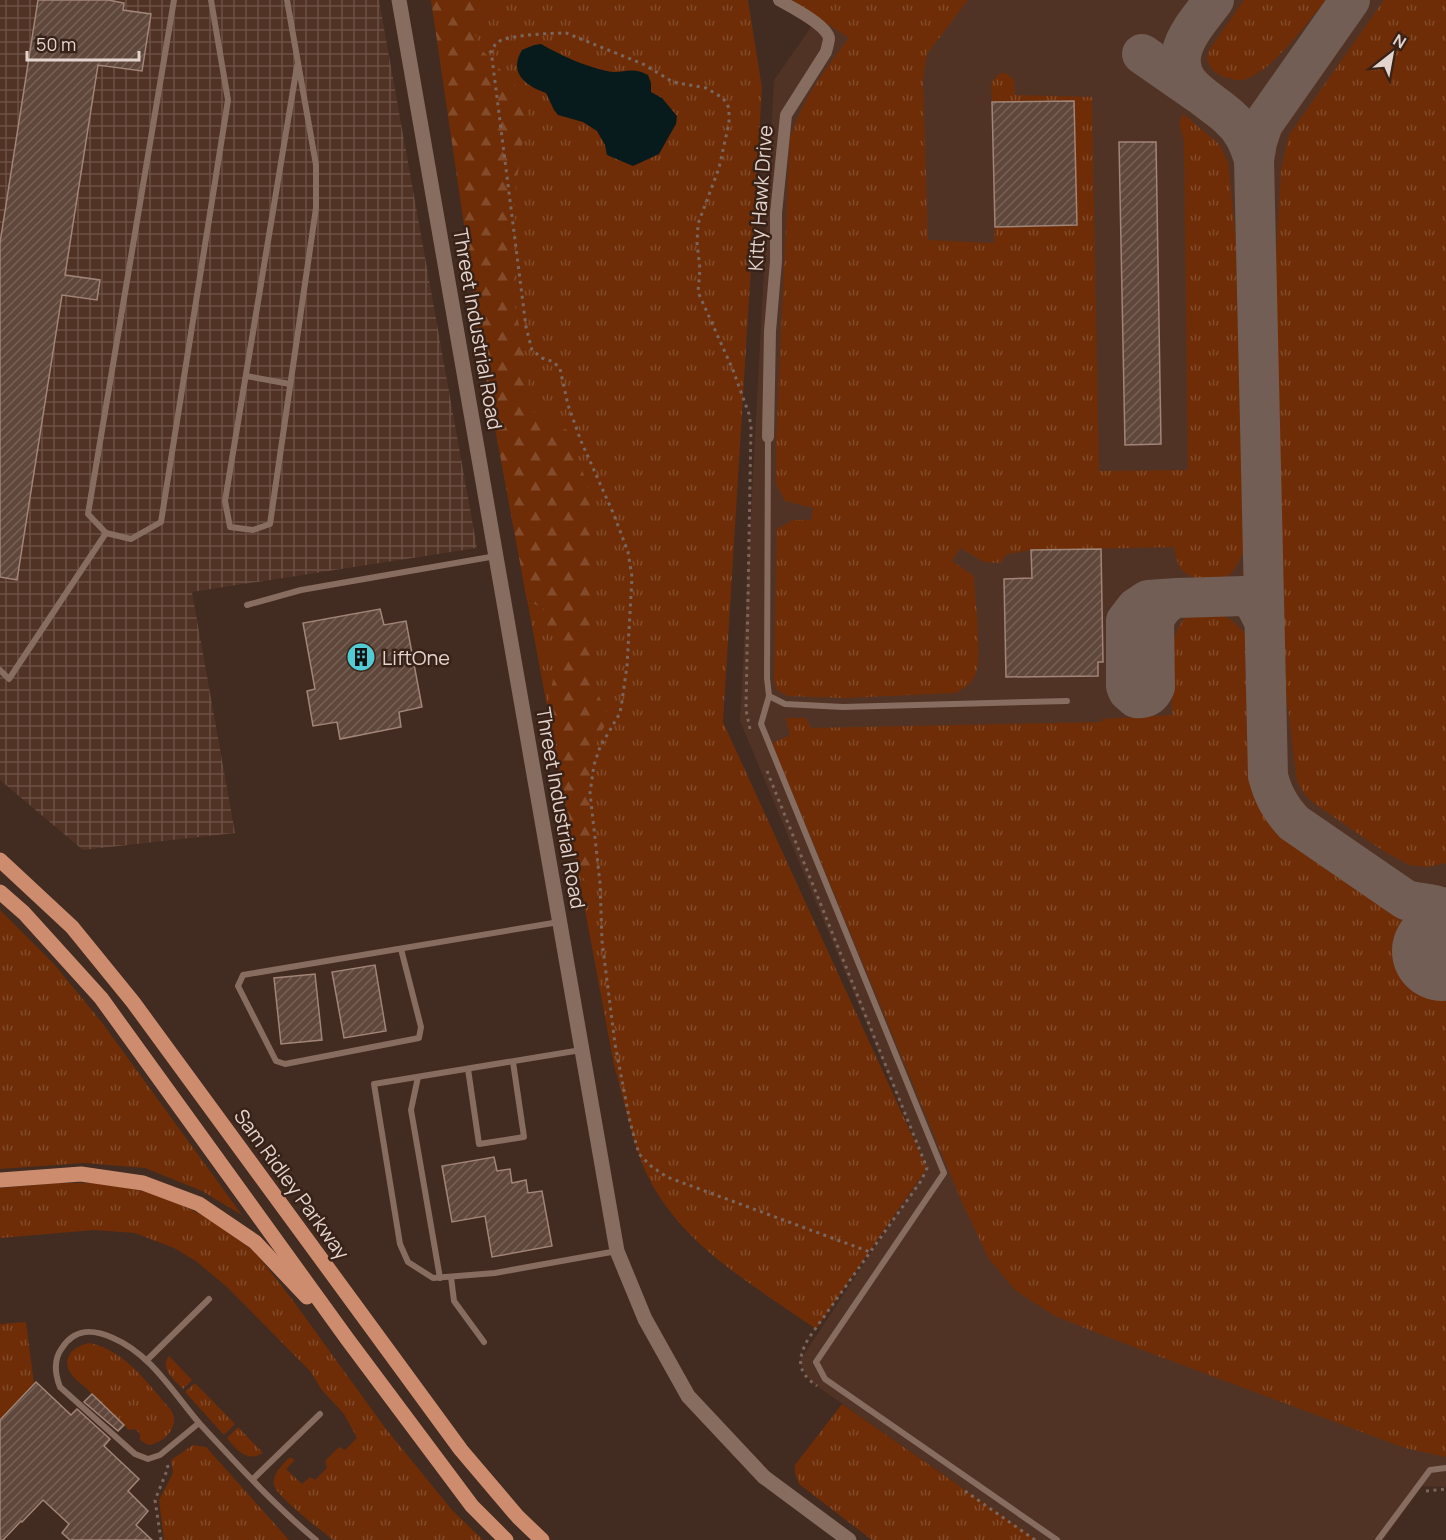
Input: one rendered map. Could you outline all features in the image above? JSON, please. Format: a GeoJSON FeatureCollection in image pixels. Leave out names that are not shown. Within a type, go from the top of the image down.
{"type":"FeatureCollection","features":[{"type":"Feature","properties":{"kind":"main road","name":"Sam Ridley Parkway"},"geometry":{"type":"LineString","coordinates":[[0,860],[72,927],[133,1002],[462,1450],[518,1517],[543,1540]]}},
{"type":"Feature","properties":{"kind":"main road"},"geometry":{"type":"LineString","coordinates":[[0,892],[24,913],[101,998],[348,1340],[472,1506],[506,1540]]}},
{"type":"Feature","properties":{"kind":"main road"},"geometry":{"type":"LineString","coordinates":[[0,1180],[81,1174],[143,1183],[199,1204],[255,1242],[348,1340]]}},
{"type":"Feature","properties":{"kind":"street","name":"Threet Industrial Road"},"geometry":{"type":"LineString","coordinates":[[399,0],[617,1251],[645,1319],[688,1396],[764,1477],[849,1540]]}},
{"type":"Feature","properties":{"kind":"street","name":"Kitty Hawk Drive"},"geometry":{"type":"LineString","coordinates":[[768,437],[776,213],[786,115],[826,52],[829,40],[827,32],[814,21],[779,0]]}},
{"type":"Feature","properties":{"kind":"lane"},"geometry":{"type":"LineString","coordinates":[[174,0],[88,514],[106,533],[131,539],[161,522],[228,100],[211,0]]}},
{"type":"Feature","properties":{"kind":"lane"},"geometry":{"type":"LineString","coordinates":[[287,0],[316,165],[316,208],[270,524],[253,530],[230,527],[225,501],[297,66]]}},
{"type":"Feature","properties":{"kind":"lane"},"geometry":{"type":"LineString","coordinates":[[246,376],[290,384]]}},
{"type":"Feature","properties":{"kind":"lane"},"geometry":{"type":"LineString","coordinates":[[768,437],[767,678],[769,696],[761,724],[944,1173],[816,1362],[825,1379],[1057,1540]]}},
{"type":"Feature","properties":{"kind":"lane"},"geometry":{"type":"LineString","coordinates":[[0,670],[9,679],[106,533]]}},
{"type":"Feature","properties":{"kind":"lane"},"geometry":{"type":"LineString","coordinates":[[247,605],[301,590],[496,556]]}},
{"type":"Feature","properties":{"kind":"lane"},"geometry":{"type":"LineString","coordinates":[[769,696],[785,704],[843,707],[1067,701]]}},
{"type":"Feature","properties":{"kind":"lane"},"geometry":{"type":"LineString","coordinates":[[401,949],[421,1027],[418,1038],[285,1064],[276,1061],[238,986],[243,975],[560,922]]}},
{"type":"Feature","properties":{"kind":"lane"},"geometry":{"type":"LineString","coordinates":[[582,1050],[374,1084],[400,1244],[408,1262],[433,1278],[495,1274],[617,1251]]}},
{"type":"Feature","properties":{"kind":"lane"},"geometry":{"type":"LineString","coordinates":[[468,1069],[479,1144],[524,1137],[513,1062]]}},
{"type":"Feature","properties":{"kind":"lane"},"geometry":{"type":"LineString","coordinates":[[418,1077],[411,1110],[440,1278]]}},
{"type":"Feature","properties":{"kind":"lane"},"geometry":{"type":"LineString","coordinates":[[451,1277],[454,1301],[484,1342]]}},
{"type":"Feature","properties":{"kind":"lane"},"geometry":{"type":"LineString","coordinates":[[147,1360],[209,1299]]}},
{"type":"Feature","properties":{"kind":"lane"},"geometry":{"type":"LineString","coordinates":[[199,1423],[160,1455],[147,1459],[135,1454],[60,1387],[55,1365],[58,1353],[67,1340],[79,1332],[92,1331],[115,1338],[147,1360],[199,1423],[267,1495],[316,1540]]}},
{"type":"Feature","properties":{"kind":"lane"},"geometry":{"type":"LineString","coordinates":[[253,1479],[320,1414]]}},
{"type":"Feature","properties":{"kind":"lane"},"geometry":{"type":"LineString","coordinates":[[1378,1540],[1430,1470],[1446,1468]]}},
{"type":"Feature","properties":{"kind":"path"},"geometry":{"type":"LineString","coordinates":[[752,734],[746,710],[751,427],[749,414],[733,370],[698,292],[699,224],[719,168],[729,123],[729,108],[723,98],[706,88],[673,82],[643,64],[566,33],[507,38],[498,41],[491,50],[526,327],[532,350],[542,358],[554,362],[560,369],[568,405],[581,441],[628,552],[632,577],[620,713],[600,747],[594,765],[590,792],[600,883],[602,941],[615,1044],[630,1122],[639,1154],[667,1177],[870,1252],[921,1181],[927,1168],[766,767]]}},
{"type":"Feature","properties":{"kind":"path"},"geometry":{"type":"LineString","coordinates":[[161,1540],[154,1500],[168,1468],[167,1461]]}},
{"type":"Feature","properties":{"kind":"shaded area"},"geometry":{"type":"Polygon","coordinates":[[[0,0],[379,0],[477,548],[192,592],[235,833],[83,850],[0,780],[0,0]]]}},
{"type":"Feature","properties":{"kind":"shaded area"},"geometry":{"type":"Polygon","coordinates":[[[830,0],[1446,0],[1446,1487],[1422,1486],[1383,1540],[1037,1540],[811,1382],[799,1362],[927,1168],[740,721],[774,80],[830,0]]]}},
{"type":"Feature","properties":{"kind":"shaded area"},"geometry":{"type":"Polygon","coordinates":[[[541,44],[557,53],[598,69],[613,72],[631,70],[648,75],[651,92],[662,98],[677,116],[676,124],[659,154],[633,166],[607,155],[605,145],[597,131],[583,122],[558,115],[546,93],[532,87],[521,78],[518,72],[518,58],[522,50],[541,44]]]}},
{"type":"Feature","properties":{"kind":"green space"},"geometry":{"type":"Polygon","coordinates":[[[431,0],[487,0],[471,21],[479,47],[529,100],[515,192],[514,300],[524,352],[529,361],[526,395],[535,414],[567,430],[588,486],[593,532],[590,677],[609,718],[597,740],[590,792],[597,878],[587,881],[581,876],[555,747],[562,732],[547,707],[563,635],[542,629],[544,609],[527,600],[489,395],[431,0]]]}},
{"type":"Feature","properties":{"kind":"green space"},"geometry":{"type":"Polygon","coordinates":[[[479,0],[748,0],[762,88],[723,722],[927,1168],[816,1329],[714,1256],[671,1212],[653,1187],[640,1158],[614,1065],[475,321],[460,143],[467,15],[479,0]]]}},
{"type":"Feature","properties":{"kind":"green space"},"geometry":{"type":"Polygon","coordinates":[[[791,0],[968,0],[927,54],[923,79],[928,240],[994,243],[995,227],[1077,225],[1074,101],[992,102],[991,83],[999,74],[1006,73],[1014,80],[1015,95],[1092,97],[1099,471],[1188,470],[1184,140],[1179,123],[1183,114],[1219,144],[1228,162],[1242,297],[1246,547],[1236,567],[1228,576],[1211,580],[1191,576],[1179,565],[1174,547],[1031,550],[1007,554],[1000,563],[984,562],[960,548],[952,561],[974,576],[978,639],[976,673],[973,680],[965,687],[956,693],[845,698],[787,696],[777,690],[774,680],[777,529],[793,520],[811,520],[813,508],[785,501],[776,484],[790,138],[801,110],[815,85],[849,38],[791,0]]]}},
{"type":"Feature","properties":{"kind":"green space"},"geometry":{"type":"Polygon","coordinates":[[[1244,0],[1326,0],[1276,58],[1253,76],[1239,80],[1217,73],[1207,57],[1210,49],[1244,0]]]}},
{"type":"Feature","properties":{"kind":"green space"},"geometry":{"type":"Polygon","coordinates":[[[1384,0],[1446,0],[1446,863],[1428,867],[1409,865],[1385,852],[1305,795],[1297,781],[1282,661],[1275,276],[1281,170],[1289,135],[1384,0]]]}},
{"type":"Feature","properties":{"kind":"green space"},"geometry":{"type":"Polygon","coordinates":[[[1193,614],[1222,615],[1247,635],[1250,762],[1253,793],[1268,822],[1283,837],[1446,952],[1446,1457],[1405,1448],[1110,1338],[1055,1316],[1015,1290],[989,1259],[961,1200],[772,743],[790,735],[786,718],[806,718],[811,728],[1102,722],[1102,719],[1172,715],[1171,652],[1179,628],[1186,616],[1193,614]]]}},
{"type":"Feature","properties":{"kind":"green space"},"geometry":{"type":"Polygon","coordinates":[[[0,910],[54,964],[103,1024],[242,1215],[202,1191],[145,1168],[84,1163],[0,1169],[0,910]]]}},
{"type":"Feature","properties":{"kind":"green space"},"geometry":{"type":"Polygon","coordinates":[[[58,1183],[100,1183],[158,1194],[208,1218],[255,1252],[386,1429],[452,1510],[483,1540],[333,1540],[300,1513],[274,1485],[276,1473],[289,1458],[293,1458],[294,1461],[286,1469],[302,1484],[310,1477],[315,1480],[327,1468],[325,1461],[339,1447],[345,1450],[357,1438],[344,1414],[321,1389],[311,1372],[227,1287],[196,1261],[174,1248],[135,1233],[94,1230],[0,1238],[0,1188],[58,1183]]]}},
{"type":"Feature","properties":{"kind":"green space"},"geometry":{"type":"Polygon","coordinates":[[[26,1322],[34,1384],[0,1420],[0,1324],[26,1322]]]}},
{"type":"Feature","properties":{"kind":"green space"},"geometry":{"type":"Polygon","coordinates":[[[90,1343],[115,1353],[125,1361],[145,1379],[171,1410],[174,1416],[173,1428],[160,1441],[148,1445],[140,1440],[140,1434],[135,1429],[129,1430],[72,1375],[67,1361],[71,1352],[90,1343]]]}},
{"type":"Feature","properties":{"kind":"green space"},"geometry":{"type":"Polygon","coordinates":[[[169,1356],[192,1380],[183,1389],[167,1370],[166,1361],[169,1356]]]}},
{"type":"Feature","properties":{"kind":"green space"},"geometry":{"type":"Polygon","coordinates":[[[195,1383],[235,1424],[224,1435],[185,1392],[195,1383]]]}},
{"type":"Feature","properties":{"kind":"green space"},"geometry":{"type":"Polygon","coordinates":[[[842,1404],[1037,1540],[872,1540],[799,1484],[795,1473],[795,1465],[842,1404]]]}},
{"type":"Feature","properties":{"kind":"green space"},"geometry":{"type":"Polygon","coordinates":[[[238,1427],[263,1453],[252,1457],[247,1456],[235,1447],[227,1438],[238,1427]]]}},
{"type":"Feature","properties":{"kind":"green space"},"geometry":{"type":"Polygon","coordinates":[[[193,1445],[206,1447],[289,1540],[164,1540],[159,1500],[173,1473],[171,1460],[193,1445]]]}},
{"type":"Feature","properties":{"kind":"building"},"geometry":{"type":"Polygon","coordinates":[[[38,0],[108,0],[124,3],[123,10],[151,14],[142,71],[98,65],[65,275],[100,280],[97,300],[62,295],[17,580],[0,577],[0,243],[38,0]]]}},
{"type":"Feature","properties":{"kind":"building"},"geometry":{"type":"Polygon","coordinates":[[[1074,101],[1077,225],[995,227],[992,102],[1074,101]]]}},
{"type":"Feature","properties":{"kind":"building"},"geometry":{"type":"Polygon","coordinates":[[[1119,142],[1156,142],[1161,444],[1125,445],[1119,142]]]}},
{"type":"Feature","properties":{"kind":"building"},"geometry":{"type":"Polygon","coordinates":[[[1101,549],[1103,662],[1098,662],[1098,676],[1006,677],[1004,579],[1032,578],[1031,550],[1101,549]]]}},
{"type":"Feature","properties":{"kind":"building","name":"LiftOne"},"geometry":{"type":"Polygon","coordinates":[[[380,609],[384,625],[406,621],[422,707],[399,712],[401,727],[340,739],[337,722],[313,726],[307,691],[315,689],[303,623],[380,609]]]}},
{"type":"Feature","properties":{"kind":"building"},"geometry":{"type":"Polygon","coordinates":[[[375,965],[386,1031],[344,1038],[332,972],[375,965]]]}},
{"type":"Feature","properties":{"kind":"building"},"geometry":{"type":"Polygon","coordinates":[[[315,974],[322,1040],[281,1044],[274,978],[315,974]]]}},
{"type":"Feature","properties":{"kind":"building"},"geometry":{"type":"Polygon","coordinates":[[[494,1157],[497,1171],[510,1169],[512,1183],[526,1180],[528,1193],[542,1191],[552,1246],[492,1257],[485,1216],[452,1222],[442,1166],[494,1157]]]}},
{"type":"Feature","properties":{"kind":"building"},"geometry":{"type":"Polygon","coordinates":[[[36,1382],[71,1415],[77,1409],[110,1439],[104,1446],[139,1479],[128,1491],[148,1511],[136,1525],[152,1540],[70,1540],[62,1533],[69,1524],[43,1500],[3,1540],[0,1540],[0,1420],[36,1382]]]}},
{"type":"Feature","properties":{"kind":"building"},"geometry":{"type":"Polygon","coordinates":[[[92,1394],[124,1425],[118,1431],[84,1402],[92,1394]]]}},
{"type":"Feature","properties":{"kind":"taxiway"},"geometry":{"type":"LineString","coordinates":[[1214,0],[1184,44],[1181,63],[1183,73],[1195,90],[1238,126],[1248,142],[1254,160]]}},
{"type":"Feature","properties":{"kind":"taxiway"},"geometry":{"type":"LineString","coordinates":[[1350,0],[1263,124],[1254,160],[1268,776],[1278,801],[1294,823],[1406,900],[1431,904],[1446,910]]}},
{"type":"Feature","properties":{"kind":"taxiway"},"geometry":{"type":"LineString","coordinates":[[1142,54],[1198,93]]}},
{"type":"Feature","properties":{"kind":"taxiway"},"geometry":{"type":"LineString","coordinates":[[1177,598],[1148,600],[1136,608],[1126,621],[1126,686],[1136,698],[1148,696],[1155,687],[1154,621],[1160,610],[1169,602],[1177,598],[1244,596],[1254,602],[1265,623]]}},
{"type":"Feature","properties":{"kind":"runway"},"geometry":{"type":"LineString","coordinates":[[1442,951],[1446,945]]}},
{"type":"Feature","properties":{"kind":"place","name":"LiftOne"},"geometry":{"type":"Point","coordinates":[361,657]}}]}
